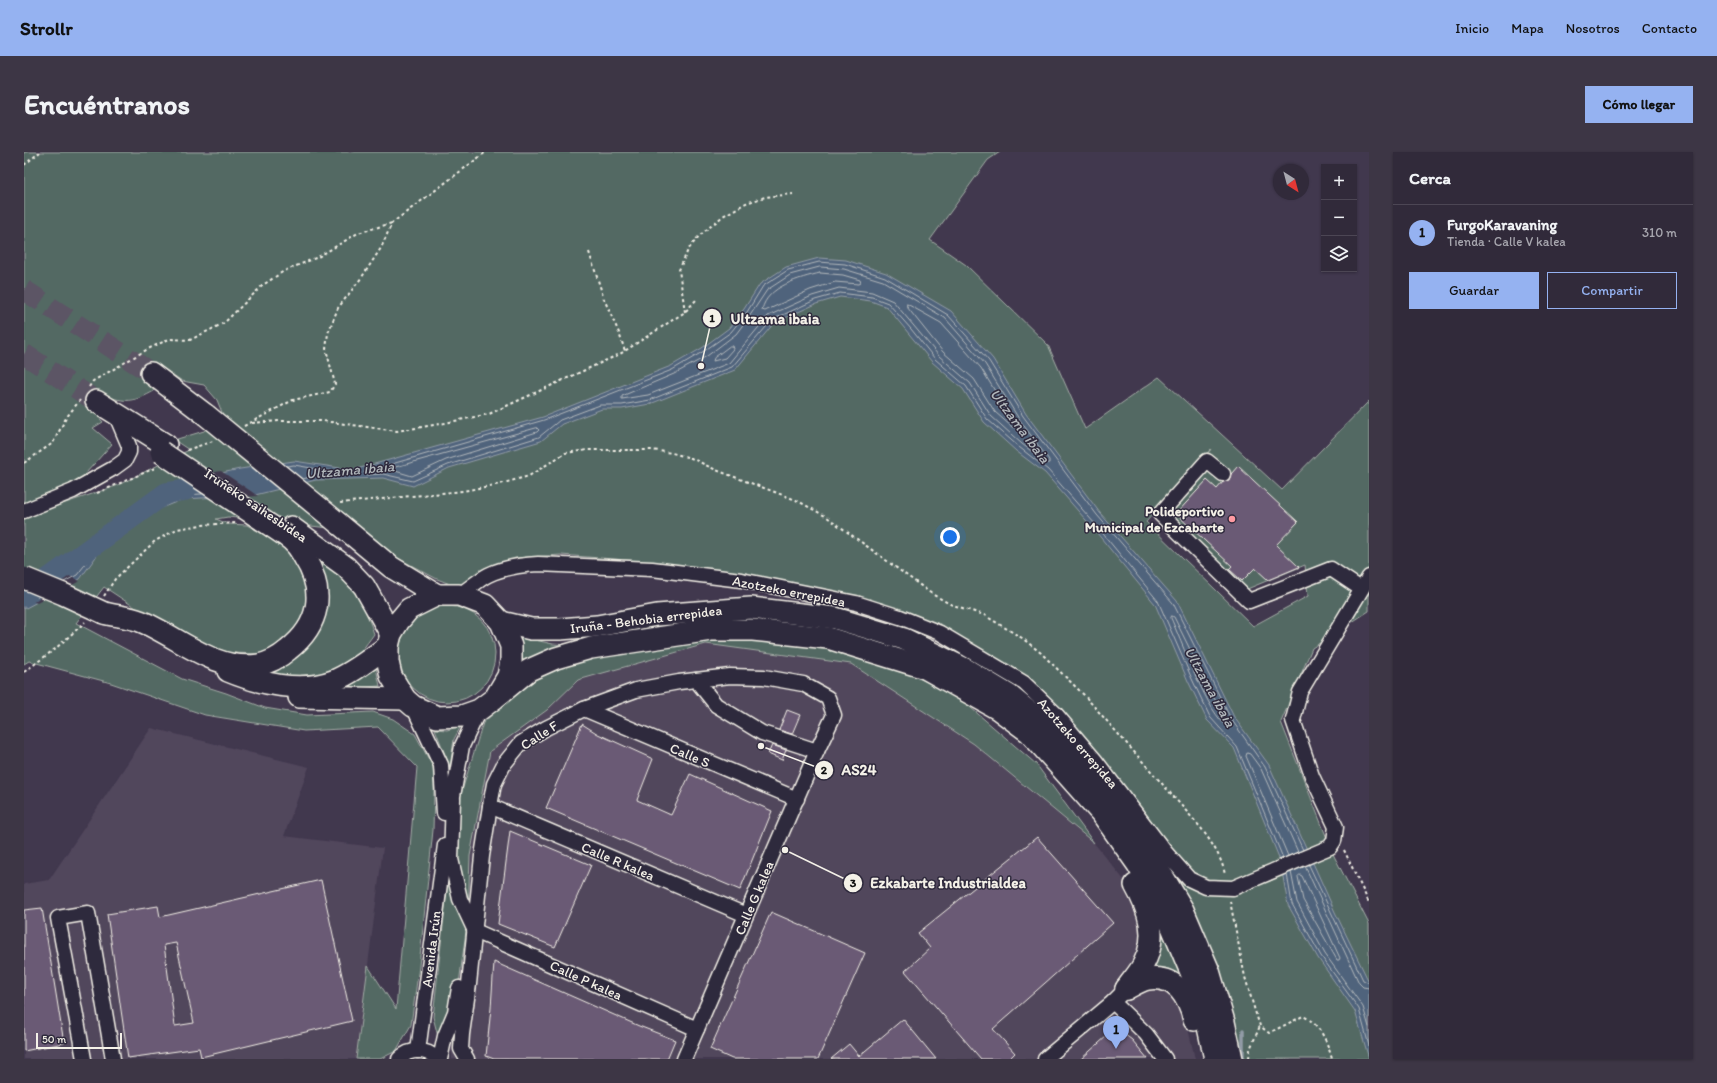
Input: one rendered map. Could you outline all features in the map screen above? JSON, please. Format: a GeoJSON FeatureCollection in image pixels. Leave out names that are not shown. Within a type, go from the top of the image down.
{"type":"FeatureCollection","features":[{"type":"Feature","properties":{"kind":"highway"},"geometry":{"type":"LineString","coordinates":[[151,373],[206,415],[391,567],[437,595]]}},
{"type":"Feature","properties":{"kind":"highway","name":"Iruñeko saihesbidea"},"geometry":{"type":"LineString","coordinates":[[88,396],[141,430],[167,454],[346,567],[364,586],[390,640]]}},
{"type":"Feature","properties":{"kind":"highway"},"geometry":{"type":"LineString","coordinates":[[104,614],[140,621],[212,658],[237,666],[259,665],[280,657],[299,642],[312,624],[317,605],[317,585],[312,568],[289,532]]}},
{"type":"Feature","properties":{"kind":"highway"},"geometry":{"type":"LineString","coordinates":[[24,578],[63,594],[177,651],[247,678],[270,684],[292,686],[312,685],[333,681],[355,669],[390,640]]}},
{"type":"Feature","properties":{"kind":"highway"},"geometry":{"type":"LineString","coordinates":[[177,651],[201,668],[223,679],[246,688],[272,694],[296,697],[409,702],[437,716],[462,716],[487,704],[508,676],[511,661],[510,646],[501,622],[485,605],[459,595],[437,595],[409,609],[399,621],[390,640],[388,662],[391,676],[409,702]]}},
{"type":"Feature","properties":{"kind":"highway","name":"Iruña - Behobia errepidea"},"geometry":{"type":"LineString","coordinates":[[501,622],[531,629],[560,629],[597,626],[657,615],[751,608],[835,618],[904,639],[968,670],[1010,696],[1055,733],[1112,802],[1150,855],[1183,910],[1209,971],[1224,1022],[1232,1059]]}},
{"type":"Feature","properties":{"kind":"highway","name":"Iruña - Behobia errepidea"},"geometry":{"type":"LineString","coordinates":[[487,704],[529,670],[556,658],[591,648],[711,630],[753,630],[828,638],[925,668],[998,709],[1029,732],[1102,814],[1138,865],[1169,920],[1193,977],[1208,1027],[1215,1059]]}},
{"type":"Feature","properties":{"kind":"highway"},"geometry":{"type":"LineString","coordinates":[[1041,745],[1123,863],[1140,894],[1151,920],[1151,942],[1144,963],[1119,995]]}},
{"type":"Feature","properties":{"kind":"highway"},"geometry":{"type":"LineString","coordinates":[[1119,995],[1147,979],[1162,979],[1176,986],[1186,997],[1192,1012],[1202,1059]]}},
{"type":"Feature","properties":{"kind":"street"},"geometry":{"type":"LineString","coordinates":[[24,511],[74,491],[125,460],[129,452],[129,446],[114,413]]}},
{"type":"Feature","properties":{"kind":"street"},"geometry":{"type":"LineString","coordinates":[[1223,474],[1207,461],[1160,514],[1249,600],[1331,569],[1361,589]]}},
{"type":"Feature","properties":{"kind":"street","name":"Azotzeko errepidea"},"geometry":{"type":"LineString","coordinates":[[459,595],[486,576],[499,570],[520,565],[538,564],[667,571],[741,580],[856,604],[900,617],[940,634],[1024,683],[1055,714],[1095,760],[1166,853],[1189,879],[1206,887],[1234,888],[1330,847],[1334,841]]}},
{"type":"Feature","properties":{"kind":"street"},"geometry":{"type":"LineString","coordinates":[[485,605],[485,586],[499,570]]}},
{"type":"Feature","properties":{"kind":"street"},"geometry":{"type":"LineString","coordinates":[[1334,841],[1336,828],[1312,776],[1293,720],[1300,692],[1369,577]]}},
{"type":"Feature","properties":{"kind":"street","name":"Calle F"},"geometry":{"type":"LineString","coordinates":[[467,1059],[461,1049],[482,856],[490,806],[494,784],[504,764],[521,743],[546,728],[584,709],[636,690],[730,676],[764,677],[803,684],[828,698],[834,715]]}},
{"type":"Feature","properties":{"kind":"street"},"geometry":{"type":"LineString","coordinates":[[696,680],[716,705],[762,733],[817,751]]}},
{"type":"Feature","properties":{"kind":"street","name":"Avenida Irún"},"geometry":{"type":"LineString","coordinates":[[409,702],[441,765],[444,791],[444,847]]}},
{"type":"Feature","properties":{"kind":"street","name":"Avenida Irún"},"geometry":{"type":"LineString","coordinates":[[418,1050],[444,847],[462,746],[487,704]]}},
{"type":"Feature","properties":{"kind":"street","name":"Calle S"},"geometry":{"type":"LineString","coordinates":[[584,709],[797,799]]}},
{"type":"Feature","properties":{"kind":"street","name":"Calle G kalea"},"geometry":{"type":"LineString","coordinates":[[684,1059],[834,715]]}},
{"type":"Feature","properties":{"kind":"street","name":"Avenida Irún"},"geometry":{"type":"LineString","coordinates":[[453,799],[451,858],[460,899],[475,931]]}},
{"type":"Feature","properties":{"kind":"street","name":"Calle R kalea"},"geometry":{"type":"LineString","coordinates":[[490,806],[746,915]]}},
{"type":"Feature","properties":{"kind":"street"},"geometry":{"type":"LineString","coordinates":[[84,1059],[58,918],[88,913],[113,1059]]}},
{"type":"Feature","properties":{"kind":"street","name":"Calle P kalea"},"geometry":{"type":"LineString","coordinates":[[475,931],[697,1029]]}},
{"type":"Feature","properties":{"kind":"street"},"geometry":{"type":"LineString","coordinates":[[440,1059],[445,1036],[455,1012],[460,981],[466,967],[471,963]]}},
{"type":"Feature","properties":{"kind":"street"},"geometry":{"type":"LineString","coordinates":[[1045,1059],[1119,995],[1165,1059]]}},
{"type":"Feature","properties":{"kind":"street"},"geometry":{"type":"LineString","coordinates":[[399,1059],[410,1052],[418,1050],[426,1052],[437,1059]]}},
{"type":"Feature","properties":{"kind":"path"},"geometry":{"type":"LineString","coordinates":[[24,165],[40,152]]}},
{"type":"Feature","properties":{"kind":"path"},"geometry":{"type":"LineString","coordinates":[[24,463],[53,443],[66,418],[88,396],[93,381],[169,339],[190,340],[224,324],[263,286],[284,271],[318,257],[358,233],[392,223],[486,152]]}},
{"type":"Feature","properties":{"kind":"path"},"geometry":{"type":"LineString","coordinates":[[685,312],[679,270],[688,250],[699,236],[723,216],[746,202],[765,197],[793,194]]}},
{"type":"Feature","properties":{"kind":"path"},"geometry":{"type":"LineString","coordinates":[[392,223],[381,248],[366,271],[338,308],[328,334],[326,349],[336,384],[330,392],[293,400],[240,428],[255,422],[279,421],[323,422],[397,430],[440,424],[489,414],[625,352],[685,312],[696,300]]}},
{"type":"Feature","properties":{"kind":"path"},"geometry":{"type":"LineString","coordinates":[[589,252],[604,299],[619,333],[625,352]]}},
{"type":"Feature","properties":{"kind":"path"},"geometry":{"type":"LineString","coordinates":[[95,494],[167,454],[216,440]]}},
{"type":"Feature","properties":{"kind":"path"},"geometry":{"type":"LineString","coordinates":[[1334,841],[1344,849],[1369,903]]}},
{"type":"Feature","properties":{"kind":"path"},"geometry":{"type":"LineString","coordinates":[[1249,1059],[1250,1048],[1260,1026]]}},
{"type":"Feature","properties":{"kind":"shaded area"},"geometry":{"type":"Polygon","coordinates":[[[706,644],[851,664],[974,744],[1094,843],[1129,886],[1188,1028],[1195,1059],[452,1059],[447,967],[490,751],[547,710],[578,680],[706,644]]]}},
{"type":"Feature","properties":{"kind":"shaded area"},"geometry":{"type":"Polygon","coordinates":[[[151,728],[309,767],[284,836],[383,848],[356,1059],[24,1059],[24,884],[49,880],[151,728]]]}},
{"type":"Feature","properties":{"kind":"green space"},"geometry":{"type":"Polygon","coordinates":[[[24,152],[1000,152],[988,160],[930,240],[966,265],[1048,345],[1085,429],[1159,377],[1282,490],[1369,401],[1369,611],[1312,648],[1281,722],[1334,856],[1369,924],[1369,1059],[1233,1059],[1227,1022],[1024,683],[900,617],[745,581],[640,561],[561,555],[515,558],[458,587],[437,579],[383,550],[366,532],[228,517],[216,519],[228,524],[247,525],[273,540],[290,553],[305,578],[306,602],[301,622],[285,639],[265,654],[230,653],[174,633],[104,587],[76,623],[182,679],[226,693],[265,708],[307,715],[373,712],[393,719],[415,734],[433,767],[434,790],[433,830],[419,966],[411,1025],[396,1051],[380,1059],[356,1059],[368,966],[396,1009],[417,767],[378,727],[304,731],[205,715],[111,683],[29,661],[24,664],[24,517],[116,486],[189,450],[174,440],[204,431],[223,415],[217,400],[204,385],[182,381],[166,370],[151,373],[147,382],[154,391],[132,400],[122,400],[109,397],[92,410],[103,422],[93,428],[112,444],[77,483],[24,506],[24,152]],[[1211,449],[1146,522],[1253,626],[1308,596],[1305,565],[1240,592],[1160,514],[1211,449]]]}},
{"type":"Feature","properties":{"kind":"green space"},"geometry":{"type":"Polygon","coordinates":[[[309,551],[332,569],[357,596],[369,619],[374,634],[361,652],[349,664],[339,670],[303,678],[276,678],[258,672],[305,647],[309,551]]]}},
{"type":"Feature","properties":{"kind":"green space"},"geometry":{"type":"Polygon","coordinates":[[[447,606],[465,610],[481,620],[491,636],[495,654],[491,672],[481,688],[465,698],[447,702],[429,698],[413,688],[403,672],[399,654],[403,636],[413,620],[429,610],[447,606]]]}},
{"type":"Feature","properties":{"kind":"green space"},"geometry":{"type":"Polygon","coordinates":[[[521,637],[553,644],[569,645],[522,663],[521,637]]]}},
{"type":"Feature","properties":{"kind":"green space"},"geometry":{"type":"Polygon","coordinates":[[[708,639],[810,639],[885,663],[956,695],[1036,764],[1094,843],[974,744],[851,664],[706,644],[578,680],[547,710],[490,751],[470,856],[468,916],[456,1006],[442,1052],[433,1017],[451,854],[461,794],[483,723],[508,700],[558,663],[708,639]]]}},
{"type":"Feature","properties":{"kind":"green space"},"geometry":{"type":"Polygon","coordinates":[[[375,664],[380,686],[337,689],[375,664]]]}},
{"type":"Feature","properties":{"kind":"green space"},"geometry":{"type":"Polygon","coordinates":[[[461,726],[454,739],[450,767],[435,729],[447,730],[461,726]]]}},
{"type":"Feature","properties":{"kind":"green space"},"geometry":{"type":"Polygon","coordinates":[[[1154,907],[1192,995],[1144,973],[1154,907]]]}},
{"type":"Feature","properties":{"kind":"water"},"geometry":{"type":"Polygon","coordinates":[[[819,258],[846,260],[886,273],[951,311],[993,359],[1026,414],[1100,513],[1177,601],[1234,717],[1269,765],[1335,912],[1369,982],[1369,1059],[1355,1011],[1318,958],[1288,905],[1280,860],[1234,748],[1207,720],[1188,681],[1155,604],[1092,527],[1045,473],[1016,451],[984,422],[963,389],[932,362],[887,307],[871,301],[840,297],[816,304],[774,323],[735,370],[650,404],[622,409],[602,409],[562,424],[541,441],[449,468],[413,486],[383,478],[316,480],[255,495],[184,499],[161,508],[98,554],[80,579],[24,609],[24,596],[159,498],[170,484],[240,469],[294,461],[353,470],[543,417],[671,366],[702,348],[729,328],[744,309],[760,284],[786,267],[819,258]]]}},
{"type":"Feature","properties":{"kind":"pier"},"geometry":{"type":"Polygon","coordinates":[[[221,471],[258,496],[216,499],[185,478],[221,471]]]}},
{"type":"Feature","properties":{"kind":"pier"},"geometry":{"type":"Polygon","coordinates":[[[56,570],[80,581],[37,603],[24,598],[24,593],[56,570]]]}},
{"type":"Feature","properties":{"kind":"building","name":"Polideportivo Municipal de Ezcabarte"},"geometry":{"type":"Polygon","coordinates":[[[1238,466],[1298,522],[1276,545],[1299,567],[1268,580],[1255,568],[1242,581],[1229,569],[1232,566],[1176,514],[1207,480],[1217,489],[1223,482],[1229,480],[1231,474],[1238,466]]]}},
{"type":"Feature","properties":{"kind":"building"},"geometry":{"type":"Polygon","coordinates":[[[787,710],[800,715],[792,734],[779,730],[787,710]]]}},
{"type":"Feature","properties":{"kind":"building"},"geometry":{"type":"Polygon","coordinates":[[[582,724],[598,734],[653,759],[637,800],[671,815],[690,774],[772,811],[740,890],[546,808],[582,724]]]}},
{"type":"Feature","properties":{"kind":"building"},"geometry":{"type":"Polygon","coordinates":[[[772,745],[786,750],[782,760],[768,754],[772,745]]]}},
{"type":"Feature","properties":{"kind":"building"},"geometry":{"type":"Polygon","coordinates":[[[510,831],[591,865],[555,947],[498,924],[510,831]]]}},
{"type":"Feature","properties":{"kind":"building"},"geometry":{"type":"Polygon","coordinates":[[[1037,837],[1113,923],[993,1029],[1015,1053],[1009,1059],[981,1059],[905,971],[930,948],[918,933],[1037,837]]]}},
{"type":"Feature","properties":{"kind":"building"},"geometry":{"type":"Polygon","coordinates":[[[321,880],[352,1021],[201,1057],[199,1048],[128,1058],[107,914],[158,906],[160,917],[321,880]],[[176,943],[164,945],[175,1026],[194,1023],[176,943]]]}},
{"type":"Feature","properties":{"kind":"building"},"geometry":{"type":"Polygon","coordinates":[[[42,908],[64,1043],[24,1051],[24,910],[42,908]]]}},
{"type":"Feature","properties":{"kind":"building"},"geometry":{"type":"Polygon","coordinates":[[[771,912],[865,953],[818,1059],[732,1059],[710,1049],[771,912]]]}},
{"type":"Feature","properties":{"kind":"building"},"geometry":{"type":"Polygon","coordinates":[[[494,962],[639,1026],[675,1040],[667,1059],[494,1059],[486,1056],[494,962]]]}},
{"type":"Feature","properties":{"kind":"building"},"geometry":{"type":"Polygon","coordinates":[[[903,1019],[936,1059],[831,1059],[849,1044],[859,1056],[903,1019]]]}},
{"type":"Feature","properties":{"kind":"building"},"geometry":{"type":"Polygon","coordinates":[[[1116,1028],[1132,1040],[1148,1059],[1081,1059],[1116,1028]]]}},
{"type":"Feature","properties":{"kind":"waterway","name":"Ultzama ibaia"},"geometry":{"type":"LineString","coordinates":[[24,596],[166,493],[186,490]]}},
{"type":"Feature","properties":{"kind":"waterway"},"geometry":{"type":"LineString","coordinates":[[1243,1030],[1243,1059]]}},
{"type":"Feature","properties":{"kind":"tunnel"},"geometry":{"type":"LineString","coordinates":[[24,290],[151,373]]}},
{"type":"Feature","properties":{"kind":"tunnel"},"geometry":{"type":"LineString","coordinates":[[24,354],[96,401]]}},
{"type":"Feature","properties":{"kind":"place","name":"Ultzama ibaia"},"geometry":{"type":"Point","coordinates":[701,366]}},
{"type":"Feature","properties":{"kind":"place","name":"Polideportivo Municipal de Ezcabarte"},"geometry":{"type":"Point","coordinates":[1232,519]}},
{"type":"Feature","properties":{"kind":"place","name":"AS24"},"geometry":{"type":"Point","coordinates":[761,746]}},
{"type":"Feature","properties":{"kind":"place","name":"Ezkabarte Industrialdea"},"geometry":{"type":"Point","coordinates":[785,850]}},
{"type":"Feature","properties":{"kind":"place","name":"FurgoKaravaning"},"geometry":{"type":"Point","coordinates":[1116,1049]}}]}
